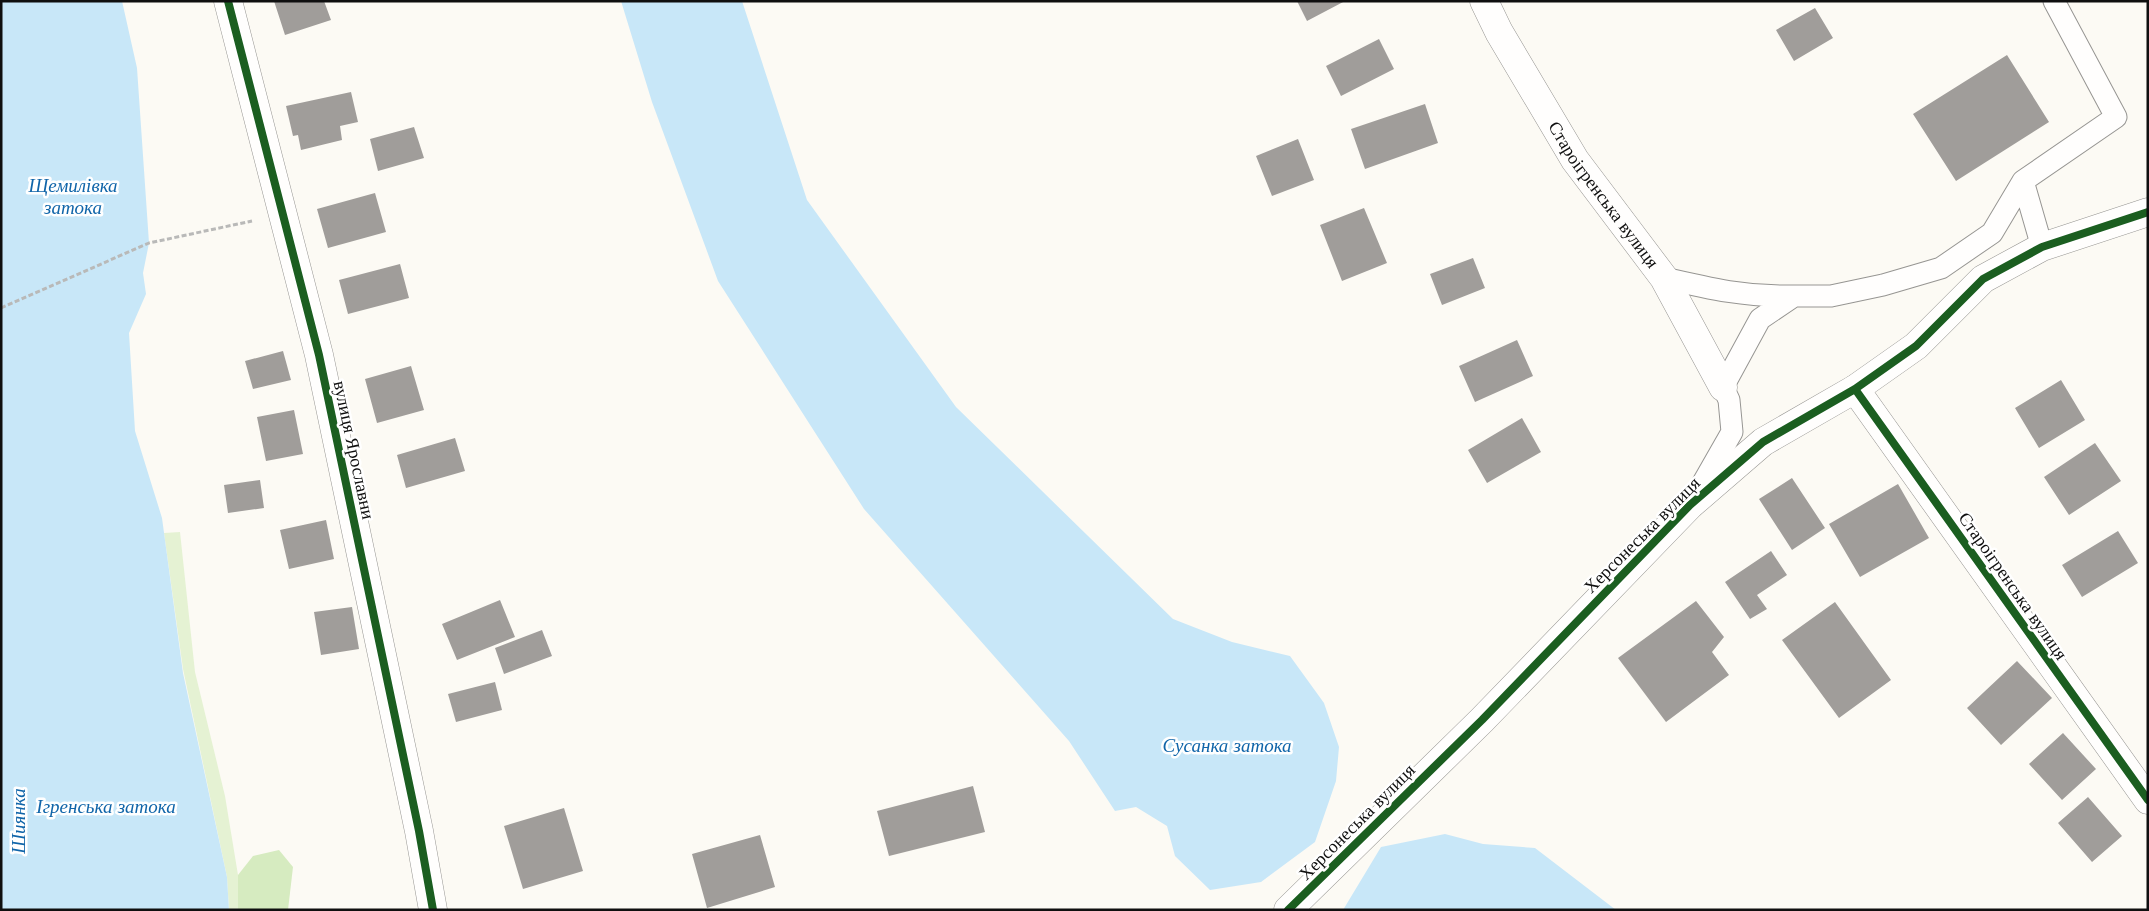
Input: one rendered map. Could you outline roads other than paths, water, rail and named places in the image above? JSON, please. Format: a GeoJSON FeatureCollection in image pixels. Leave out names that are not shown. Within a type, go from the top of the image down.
{"type":"FeatureCollection","features":[{"type":"Feature","properties":{"kind":"street","name":"вулиця Ярославни"},"geometry":{"type":"LineString","coordinates":[[228,1],[319,355],[419,831],[433,910]]}},
{"type":"Feature","properties":{"kind":"street","name":"Староігренська вулиця"},"geometry":{"type":"LineString","coordinates":[[1484,1],[1499,32],[1575,160],[1664,278],[1723,387]]}},
{"type":"Feature","properties":{"kind":"street","name":"Херсонеська вулиця"},"geometry":{"type":"LineString","coordinates":[[1288,910],[1482,720],[1690,505],[1763,442],[1854,389],[1916,346],[1983,279],[2042,247],[2148,212]]}},
{"type":"Feature","properties":{"kind":"street","name":"Староігренська вулиця"},"geometry":{"type":"LineString","coordinates":[[1854,389],[2148,800]]}},
{"type":"Feature","properties":{"kind":"lane"},"geometry":{"type":"LineString","coordinates":[[1664,278],[1719,291],[1757,296],[1831,296],[1941,268],[1992,233],[2023,181],[2116,117],[2054,1]]}},
{"type":"Feature","properties":{"kind":"lane"},"geometry":{"type":"LineString","coordinates":[[2023,181],[2042,247]]}},
{"type":"Feature","properties":{"kind":"lane"},"geometry":{"type":"LineString","coordinates":[[1690,505],[1732,432],[1729,400],[1723,387],[1760,319],[1794,296]]}},
{"type":"Feature","properties":{"kind":"water","name":"Ігренська затока"},"geometry":{"type":"Polygon","coordinates":[[[1,1],[122,1],[137,68],[149,243],[143,273],[146,294],[129,333],[135,431],[162,518],[183,673],[227,877],[229,910],[1,910],[1,1]]]}},
{"type":"Feature","properties":{"kind":"water","name":"Сусанка затока"},"geometry":{"type":"Polygon","coordinates":[[[621,1],[742,1],[807,200],[956,407],[1173,619],[1232,642],[1290,656],[1324,703],[1339,747],[1336,781],[1315,842],[1261,882],[1210,890],[1175,856],[1167,826],[1136,807],[1115,811],[1069,741],[864,509],[718,281],[652,102],[621,1]]]}},
{"type":"Feature","properties":{"kind":"water"},"geometry":{"type":"Polygon","coordinates":[[[1445,834],[1483,844],[1535,848],[1616,910],[1343,910],[1381,847],[1445,834]]]}},
{"type":"Feature","properties":{"kind":"water label","name":"Щемилівка затока"},"geometry":{"type":"Point","coordinates":[73,196]}},
{"type":"Feature","properties":{"kind":"water label","name":"Шиянка"},"geometry":{"type":"Point","coordinates":[18,821]}}]}
